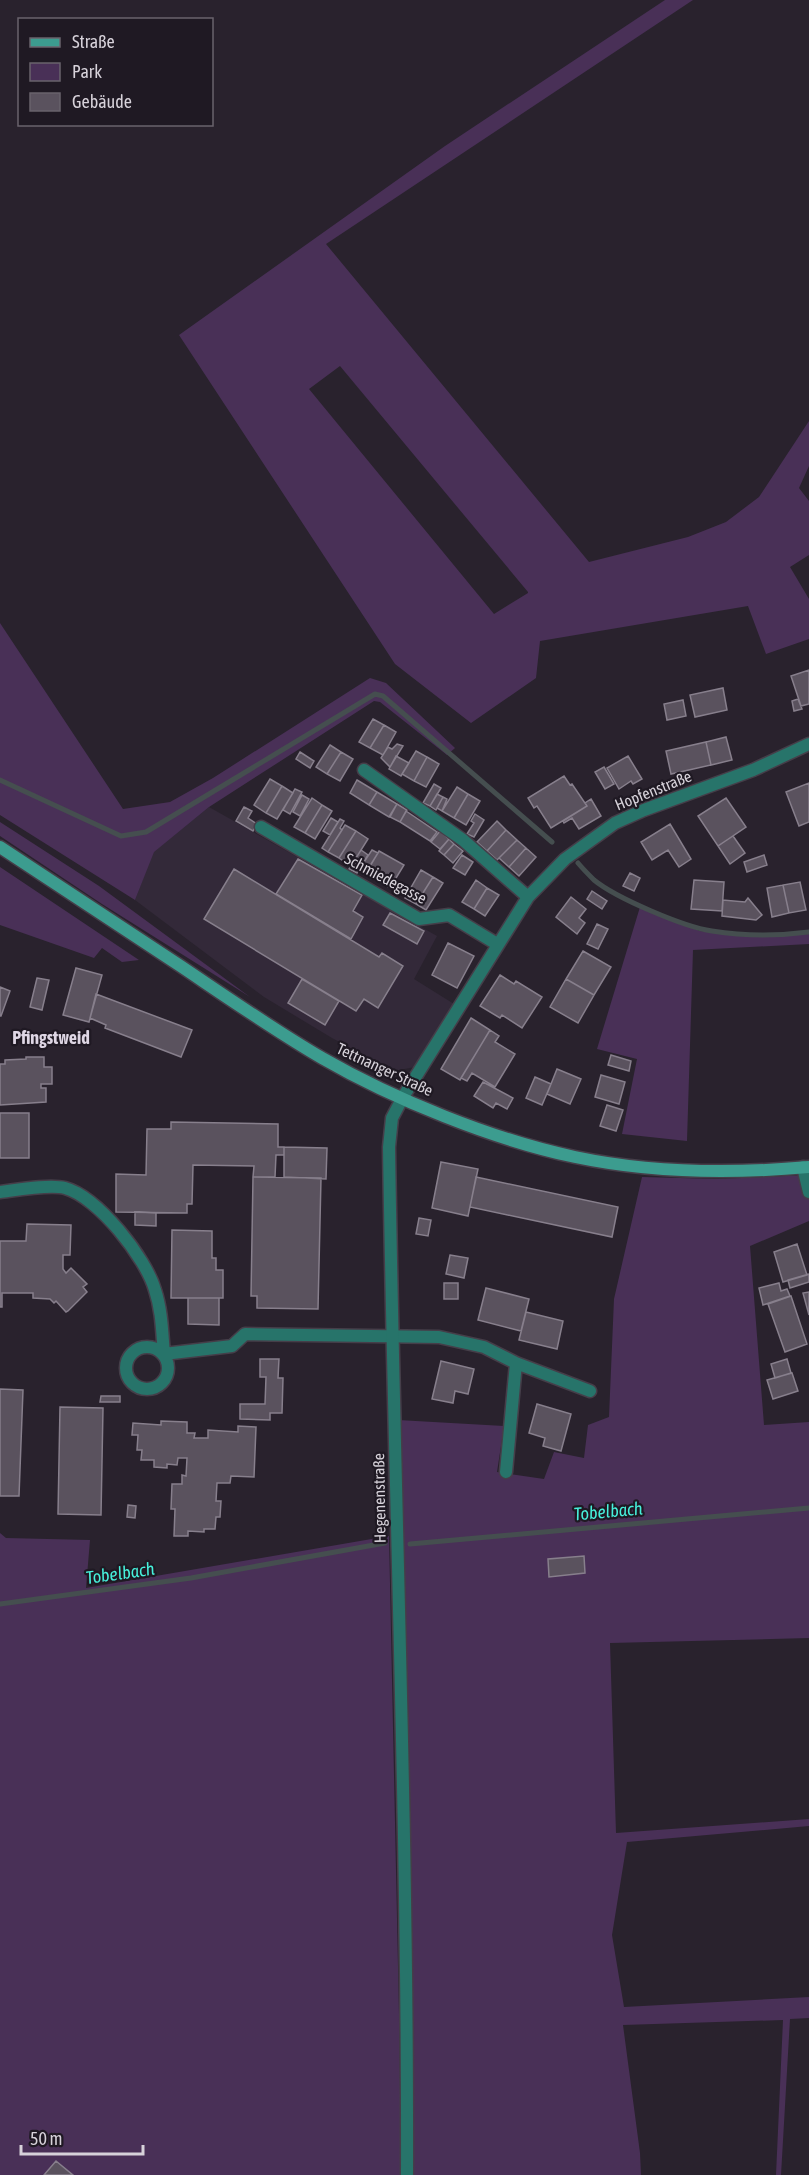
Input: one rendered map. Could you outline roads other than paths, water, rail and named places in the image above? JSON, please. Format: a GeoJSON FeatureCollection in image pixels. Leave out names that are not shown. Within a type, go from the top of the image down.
{"type":"FeatureCollection","features":[{"type":"Feature","properties":{"kind":"main road","name":"Tettnanger Straße"},"geometry":{"type":"LineString","coordinates":[[0,847],[313,1052],[403,1097],[495,1134],[590,1160],[680,1171],[806,1167]]}},
{"type":"Feature","properties":{"kind":"street","name":"Hopfenstraße"},"geometry":{"type":"LineString","coordinates":[[403,1097],[528,897],[565,859],[615,823],[671,799],[753,770],[809,744]]}},
{"type":"Feature","properties":{"kind":"street"},"geometry":{"type":"LineString","coordinates":[[364,770],[463,840],[528,897]]}},
{"type":"Feature","properties":{"kind":"street","name":"Schmiedegasse"},"geometry":{"type":"LineString","coordinates":[[261,826],[419,919],[449,915],[497,945]]}},
{"type":"Feature","properties":{"kind":"street","name":"Hegenenstraße"},"geometry":{"type":"LineString","coordinates":[[403,1097],[392,1118],[389,1147],[407,2062],[407,2175]]}},
{"type":"Feature","properties":{"kind":"street"},"geometry":{"type":"LineString","coordinates":[[806,1167],[809,1192]]}},
{"type":"Feature","properties":{"kind":"street"},"geometry":{"type":"LineString","coordinates":[[0,1192],[63,1188],[77,1193],[97,1209],[140,1259],[151,1279],[161,1311],[164,1354],[232,1346],[245,1334],[439,1337],[484,1347],[516,1363],[590,1391]]}},
{"type":"Feature","properties":{"kind":"street"},"geometry":{"type":"LineString","coordinates":[[506,1472],[516,1363]]}},
{"type":"Feature","properties":{"kind":"waterway"},"geometry":{"type":"LineString","coordinates":[[0,780],[121,836],[146,832],[375,694],[383,696],[552,842]]}},
{"type":"Feature","properties":{"kind":"waterway"},"geometry":{"type":"LineString","coordinates":[[578,863],[594,880],[618,895],[668,918],[700,928],[748,935],[809,932]]}},
{"type":"Feature","properties":{"kind":"waterway","name":"Tobelbach"},"geometry":{"type":"LineString","coordinates":[[410,1544],[809,1508]]}},
{"type":"Feature","properties":{"kind":"waterway","name":"Tobelbach"},"geometry":{"type":"LineString","coordinates":[[0,1604],[191,1578],[385,1543]]}},
{"type":"Feature","properties":{"kind":"district","name":"Pfingstweid"},"geometry":{"type":"Point","coordinates":[51,1037]}}]}
